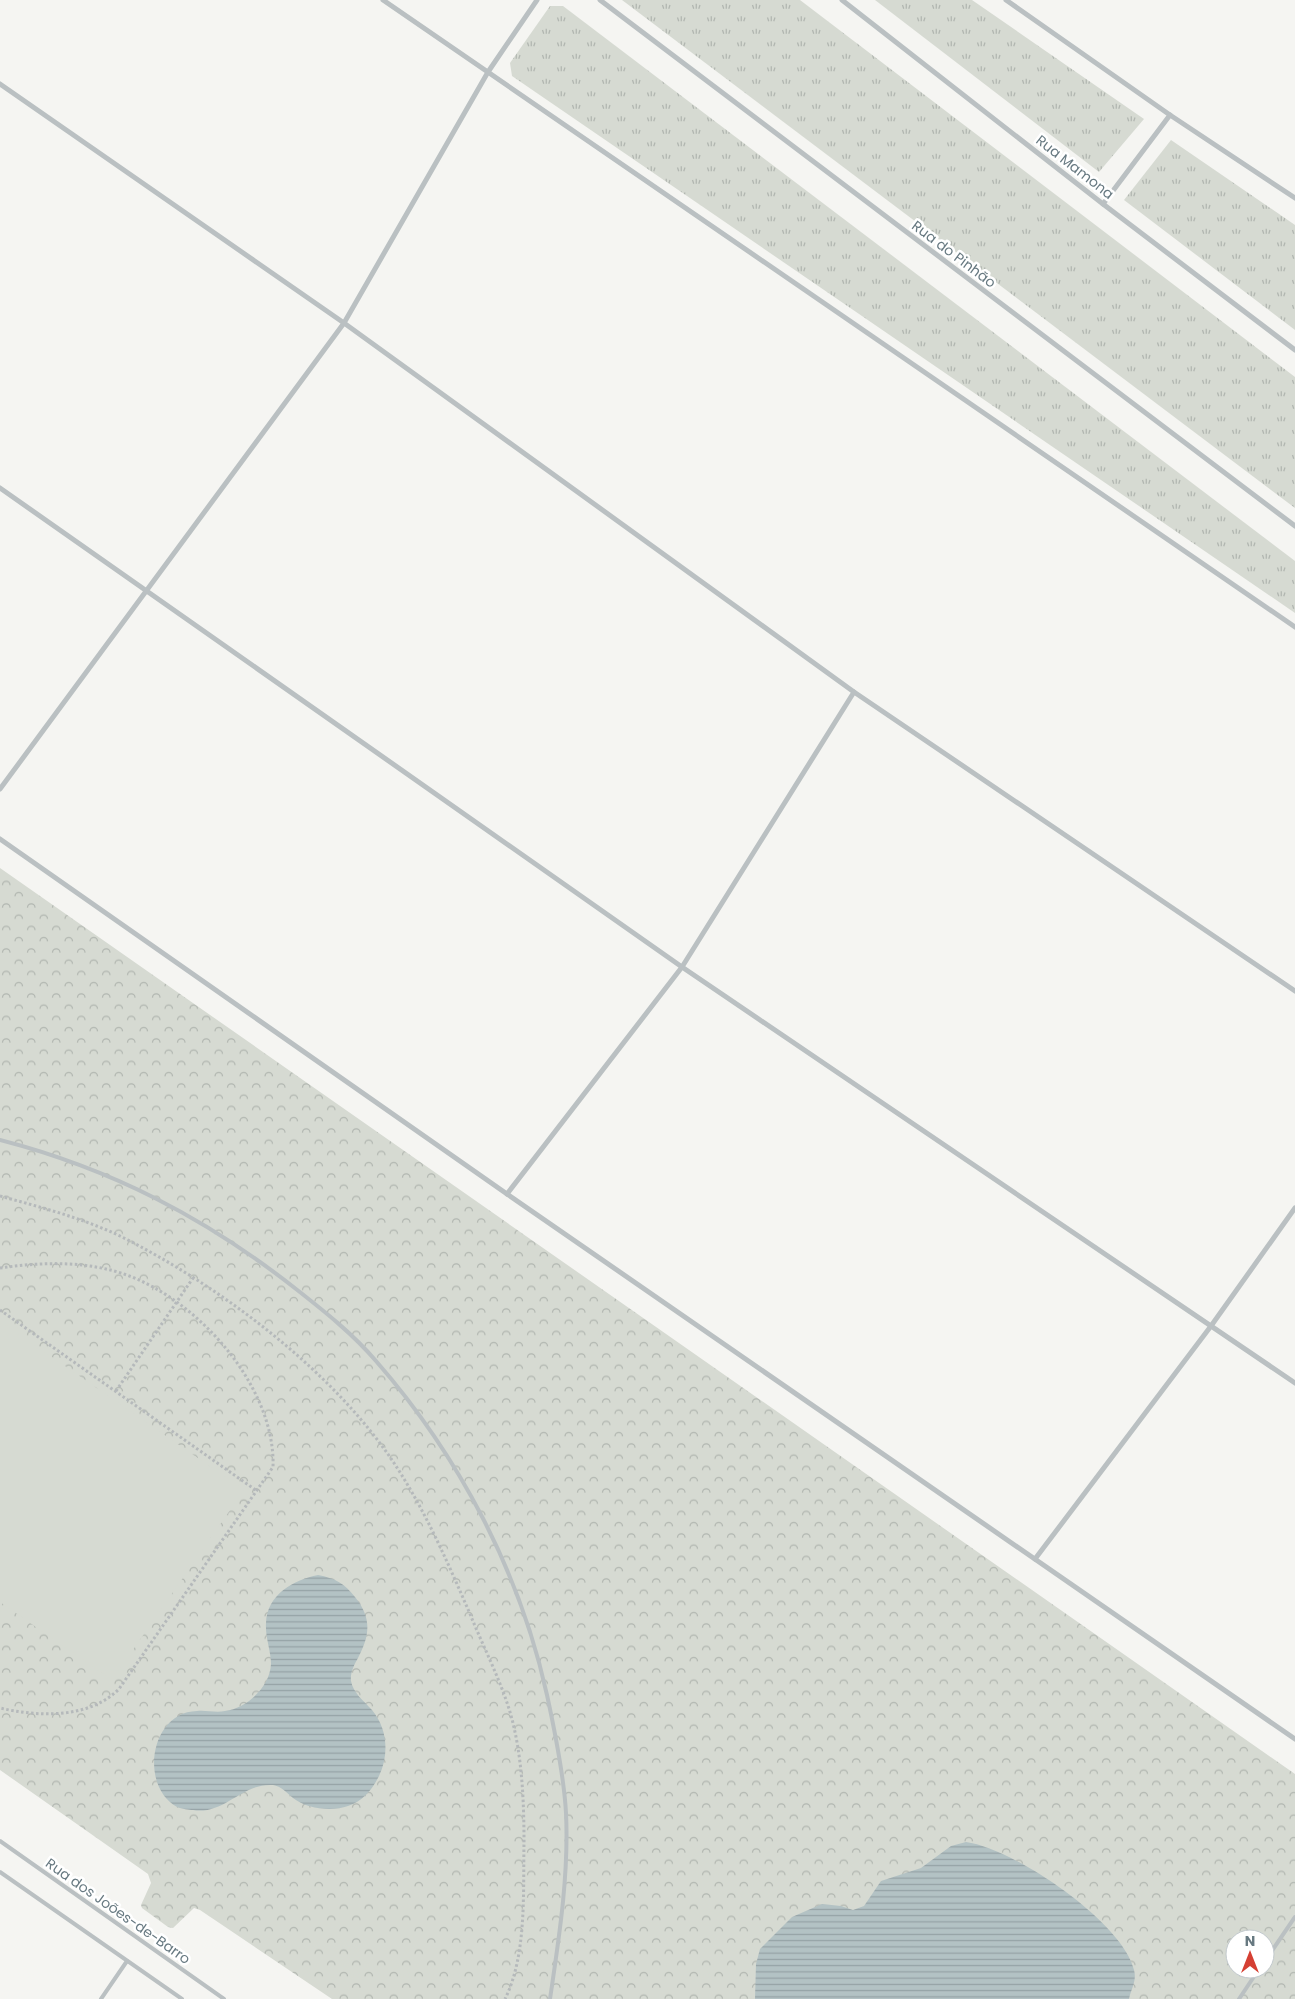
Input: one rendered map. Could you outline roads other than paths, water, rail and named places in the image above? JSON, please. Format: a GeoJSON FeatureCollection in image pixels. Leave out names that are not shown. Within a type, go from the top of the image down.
{"type":"FeatureCollection","features":[{"type":"Feature","properties":{"kind":"street"},"geometry":{"type":"LineString","coordinates":[[383,0],[1295,627]]}},
{"type":"Feature","properties":{"kind":"street"},"geometry":{"type":"LineString","coordinates":[[0,789],[344,323],[488,72],[537,0]]}},
{"type":"Feature","properties":{"kind":"street","name":"Rua do Pinhão"},"geometry":{"type":"LineString","coordinates":[[600,0],[1295,526]]}},
{"type":"Feature","properties":{"kind":"street","name":"Rua Mamona"},"geometry":{"type":"LineString","coordinates":[[842,0],[1103,204],[1295,350]]}},
{"type":"Feature","properties":{"kind":"street"},"geometry":{"type":"LineString","coordinates":[[1006,0],[1170,115],[1295,198]]}},
{"type":"Feature","properties":{"kind":"street"},"geometry":{"type":"LineString","coordinates":[[0,84],[344,323],[854,692],[1295,991]]}},
{"type":"Feature","properties":{"kind":"street"},"geometry":{"type":"LineString","coordinates":[[1103,204],[1170,115]]}},
{"type":"Feature","properties":{"kind":"street"},"geometry":{"type":"LineString","coordinates":[[0,488],[148,590],[682,967],[1295,1383]]}},
{"type":"Feature","properties":{"kind":"street"},"geometry":{"type":"LineString","coordinates":[[507,1194],[682,967],[854,692]]}},
{"type":"Feature","properties":{"kind":"street"},"geometry":{"type":"LineString","coordinates":[[0,839],[507,1194],[1295,1738]]}},
{"type":"Feature","properties":{"kind":"street"},"geometry":{"type":"LineString","coordinates":[[1035,1559],[1211,1326],[1295,1208]]}},
{"type":"Feature","properties":{"kind":"lane"},"geometry":{"type":"LineString","coordinates":[[0,1140],[44,1152],[132,1186],[205,1225],[270,1269],[329,1315],[375,1359],[433,1432],[487,1526],[514,1585],[528,1620],[553,1722],[566,1812],[562,1914],[550,1999]]}},
{"type":"Feature","properties":{"kind":"lane","name":"Rua dos Joões-de-Barro"},"geometry":{"type":"LineString","coordinates":[[0,1841],[224,1999]]}},
{"type":"Feature","properties":{"kind":"lane"},"geometry":{"type":"LineString","coordinates":[[0,1872],[182,1999]]}},
{"type":"Feature","properties":{"kind":"lane"},"geometry":{"type":"LineString","coordinates":[[1275,1946],[1295,1917]]}},
{"type":"Feature","properties":{"kind":"lane"},"geometry":{"type":"LineString","coordinates":[[101,1999],[127,1961]]}},
{"type":"Feature","properties":{"kind":"lane"},"geometry":{"type":"LineString","coordinates":[[1239,1999],[1252,1979]]}}]}
